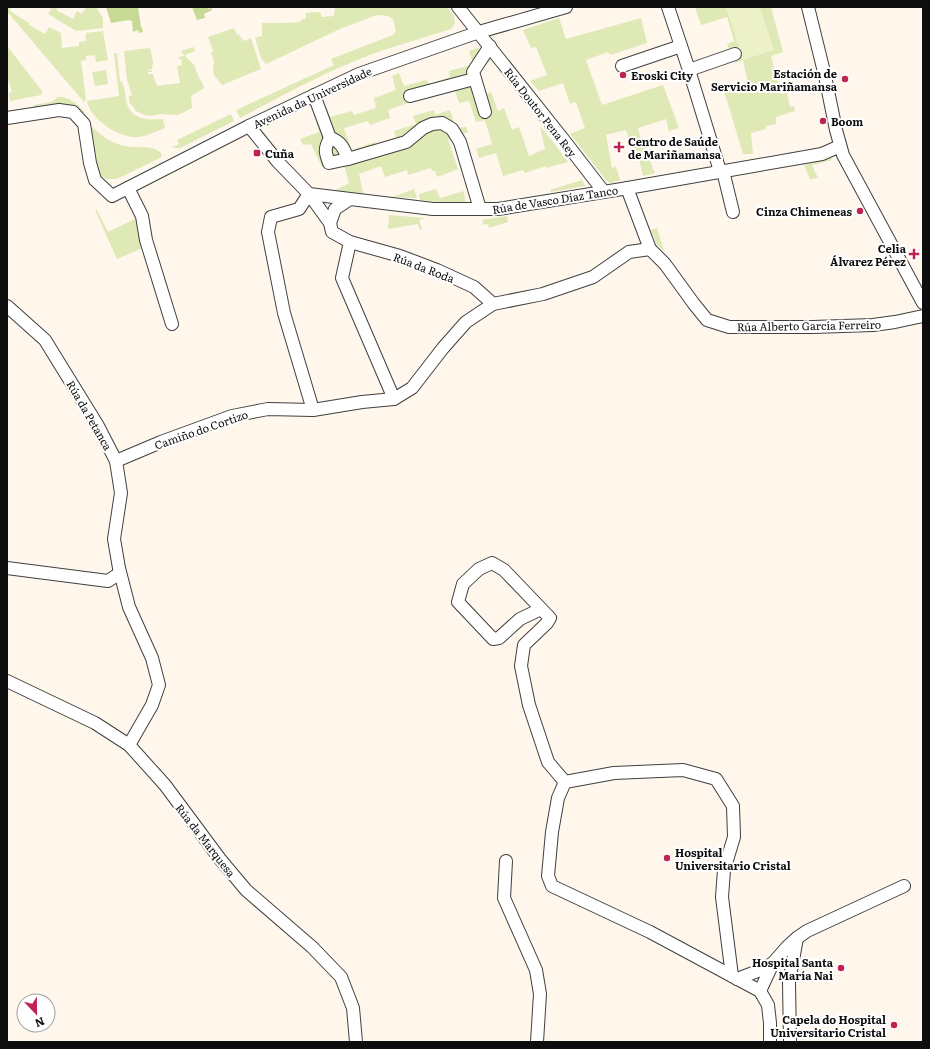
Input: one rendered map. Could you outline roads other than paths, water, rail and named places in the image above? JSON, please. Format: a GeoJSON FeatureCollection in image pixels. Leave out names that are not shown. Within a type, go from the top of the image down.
{"type":"FeatureCollection","features":[{"type":"Feature","properties":{"kind":"street","name":"Rúa Doutor Pena Rey"},"geometry":{"type":"LineString","coordinates":[[458,7],[604,192]]}},
{"type":"Feature","properties":{"kind":"street","name":"Avenida da Universidade"},"geometry":{"type":"LineString","coordinates":[[7,118],[59,110],[73,112],[84,124],[90,164],[95,180],[112,196],[249,126],[359,74],[479,32],[566,7]]}},
{"type":"Feature","properties":{"kind":"street"},"geometry":{"type":"LineString","coordinates":[[668,7],[733,212]]}},
{"type":"Feature","properties":{"kind":"street"},"geometry":{"type":"LineString","coordinates":[[808,7],[840,146],[849,167],[923,303]]}},
{"type":"Feature","properties":{"kind":"street"},"geometry":{"type":"LineString","coordinates":[[485,112],[473,72],[490,46]]}},
{"type":"Feature","properties":{"kind":"street"},"geometry":{"type":"LineString","coordinates":[[622,66],[681,46]]}},
{"type":"Feature","properties":{"kind":"street"},"geometry":{"type":"LineString","coordinates":[[689,70],[735,54]]}},
{"type":"Feature","properties":{"kind":"street"},"geometry":{"type":"LineString","coordinates":[[410,96],[474,78]]}},
{"type":"Feature","properties":{"kind":"street"},"geometry":{"type":"LineString","coordinates":[[314,95],[330,138],[326,146],[326,155],[329,163],[406,142],[423,128],[432,124],[442,123],[452,130],[460,142],[480,209]]}},
{"type":"Feature","properties":{"kind":"street"},"geometry":{"type":"LineString","coordinates":[[249,126],[278,162],[308,194],[299,209],[270,217],[268,232],[284,313],[313,410]]}},
{"type":"Feature","properties":{"kind":"street"},"geometry":{"type":"LineString","coordinates":[[330,138],[337,140],[345,151],[348,159]]}},
{"type":"Feature","properties":{"kind":"street","name":"Rúa de Vasco Díaz Tanco"},"geometry":{"type":"LineString","coordinates":[[308,194],[433,209],[498,209],[822,154],[840,146]]}},
{"type":"Feature","properties":{"kind":"street"},"geometry":{"type":"LineString","coordinates":[[128,188],[142,216],[146,240],[172,324]]}},
{"type":"Feature","properties":{"kind":"street","name":"Rúa Alberto García Ferreiro"},"geometry":{"type":"LineString","coordinates":[[627,188],[650,249],[665,264],[707,320],[728,327],[873,326],[923,316]]}},
{"type":"Feature","properties":{"kind":"street","name":"Rúa da Roda"},"geometry":{"type":"LineString","coordinates":[[308,194],[330,223],[332,232],[350,242],[400,256],[437,270],[474,287],[493,304]]}},
{"type":"Feature","properties":{"kind":"street"},"geometry":{"type":"LineString","coordinates":[[330,223],[335,209],[350,200]]}},
{"type":"Feature","properties":{"kind":"street"},"geometry":{"type":"LineString","coordinates":[[350,242],[342,278],[394,399],[412,388],[443,348],[466,322],[493,304],[543,294],[593,277],[629,252],[650,249]]}},
{"type":"Feature","properties":{"kind":"street","name":"Rúa da Petanca"},"geometry":{"type":"LineString","coordinates":[[7,306],[45,340],[98,426],[116,461],[121,493],[114,539],[120,573],[129,607],[152,658],[160,685],[152,705],[129,745]]}},
{"type":"Feature","properties":{"kind":"street","name":"Camiño do Cortizo"},"geometry":{"type":"LineString","coordinates":[[116,461],[161,442],[232,416],[268,409],[313,410],[362,402],[394,399]]}},
{"type":"Feature","properties":{"kind":"street"},"geometry":{"type":"LineString","coordinates":[[541,609],[520,619],[499,638],[493,639],[458,602],[463,584],[479,569],[492,563],[504,570],[550,618],[547,623],[524,645],[521,666],[529,706],[548,762],[565,782]]}},
{"type":"Feature","properties":{"kind":"street"},"geometry":{"type":"LineString","coordinates":[[7,568],[108,581],[120,573]]}},
{"type":"Feature","properties":{"kind":"street","name":"Rúa da Marquesa"},"geometry":{"type":"LineString","coordinates":[[7,681],[95,723],[129,745],[165,785],[220,859],[246,890],[312,947],[341,977],[353,1008],[356,1042]]}},
{"type":"Feature","properties":{"kind":"street"},"geometry":{"type":"LineString","coordinates":[[565,782],[614,773],[683,770],[716,779],[733,806],[734,837],[724,870],[722,898],[735,978]]}},
{"type":"Feature","properties":{"kind":"street"},"geometry":{"type":"LineString","coordinates":[[565,782],[558,798],[552,832],[548,876],[552,886],[650,932],[760,991],[768,1005],[770,1042]]}},
{"type":"Feature","properties":{"kind":"street"},"geometry":{"type":"LineString","coordinates":[[506,861],[504,898],[536,970],[540,994],[537,1042]]}},
{"type":"Feature","properties":{"kind":"street"},"geometry":{"type":"LineString","coordinates":[[735,978],[763,969],[772,963],[797,938],[810,929],[904,886]]}},
{"type":"Feature","properties":{"kind":"street"},"geometry":{"type":"LineString","coordinates":[[790,1042],[789,982],[797,938]]}},
{"type":"Feature","properties":{"kind":"street"},"geometry":{"type":"LineString","coordinates":[[760,991],[772,963]]}},
{"type":"Feature","properties":{"kind":"place","name":"Eroski City"},"geometry":{"type":"Point","coordinates":[623,75]}},
{"type":"Feature","properties":{"kind":"place","name":"Estación de Servicio Mariñamansa"},"geometry":{"type":"Point","coordinates":[845,79]}},
{"type":"Feature","properties":{"kind":"place","name":"Boom"},"geometry":{"type":"Point","coordinates":[823,121]}},
{"type":"Feature","properties":{"kind":"place","name":"Centro de Saúde de Mariñamansa"},"geometry":{"type":"Point","coordinates":[619,147]}},
{"type":"Feature","properties":{"kind":"place","name":"Cuña"},"geometry":{"type":"Point","coordinates":[257,153]}},
{"type":"Feature","properties":{"kind":"place","name":"Cinza Chimeneas"},"geometry":{"type":"Point","coordinates":[860,211]}},
{"type":"Feature","properties":{"kind":"place","name":"Celia Álvarez Pérez"},"geometry":{"type":"Point","coordinates":[914,254]}},
{"type":"Feature","properties":{"kind":"place","name":"Hospital Universitario Cristal"},"geometry":{"type":"Point","coordinates":[667,858]}},
{"type":"Feature","properties":{"kind":"place","name":"Hospital Santa María Nai"},"geometry":{"type":"Point","coordinates":[841,968]}},
{"type":"Feature","properties":{"kind":"place","name":"Capela do Hospital Universitario Cristal"},"geometry":{"type":"Point","coordinates":[894,1025]}}]}
